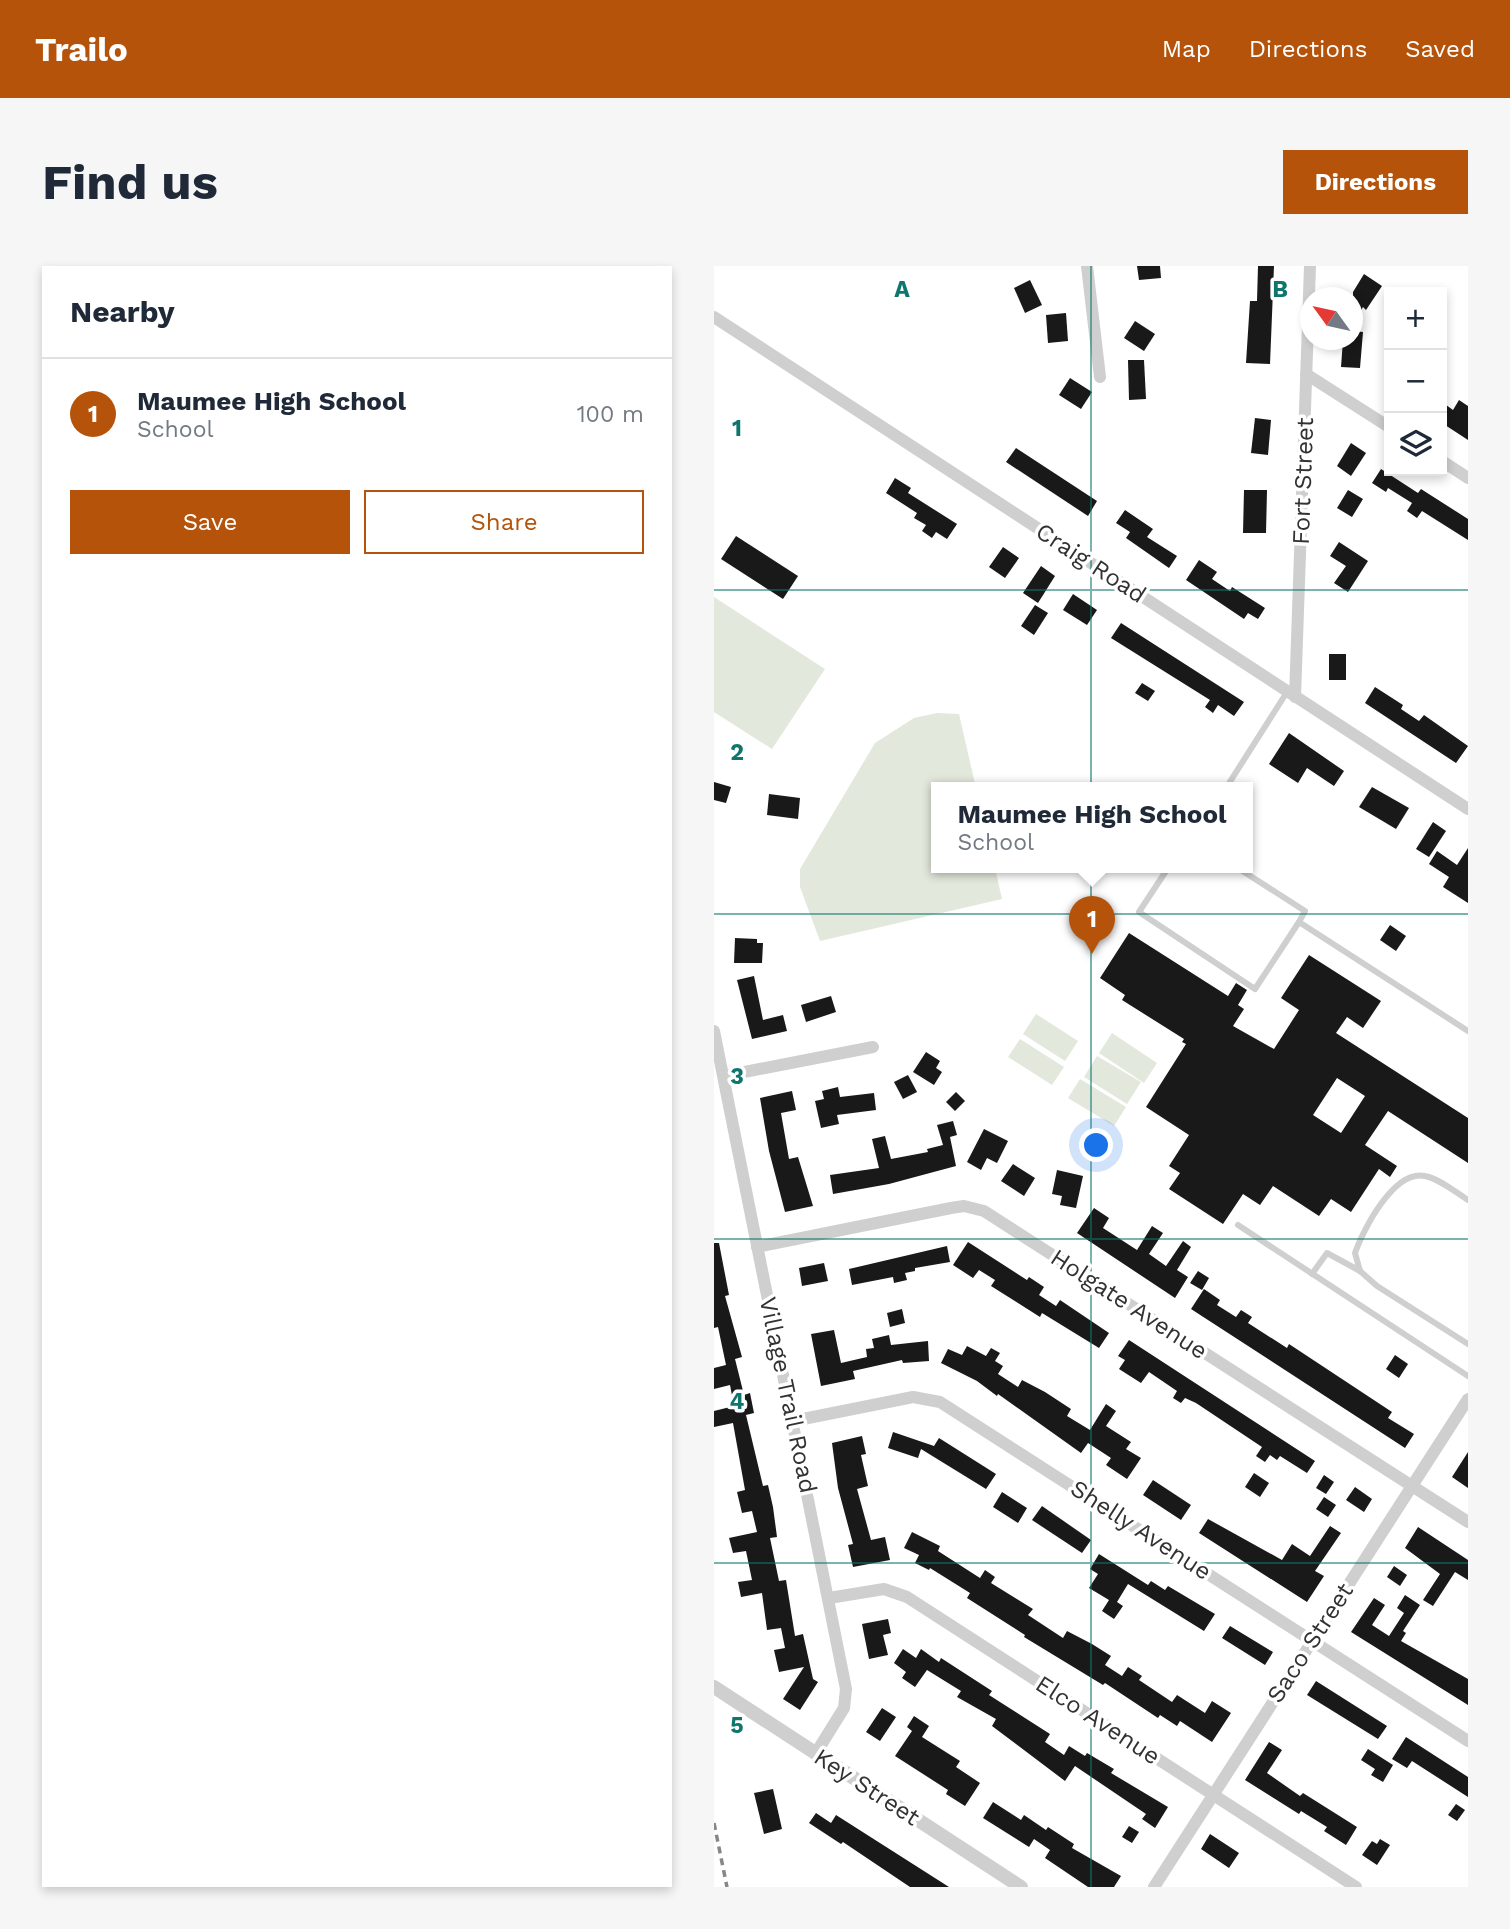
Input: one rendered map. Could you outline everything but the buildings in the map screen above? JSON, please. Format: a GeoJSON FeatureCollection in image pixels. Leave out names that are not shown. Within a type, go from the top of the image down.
{"type":"FeatureCollection","features":[{"type":"Feature","properties":{"kind":"street"},"geometry":{"type":"LineString","coordinates":[[1087,266],[1100,377]]}},
{"type":"Feature","properties":{"kind":"street","name":"Fort Street"},"geometry":{"type":"LineString","coordinates":[[1291,694],[1310,266]]}},
{"type":"Feature","properties":{"kind":"street","name":"Craig Road"},"geometry":{"type":"LineString","coordinates":[[714,317],[1468,809]]}},
{"type":"Feature","properties":{"kind":"street"},"geometry":{"type":"LineString","coordinates":[[1306,374],[1384,424]]}},
{"type":"Feature","properties":{"kind":"street"},"geometry":{"type":"LineString","coordinates":[[1447,464],[1468,478]]}},
{"type":"Feature","properties":{"kind":"street","name":"Village Trail Road"},"geometry":{"type":"LineString","coordinates":[[714,1031],[829,1598],[846,1701],[816,1753]]}},
{"type":"Feature","properties":{"kind":"street"},"geometry":{"type":"LineString","coordinates":[[724,1076],[873,1046]]}},
{"type":"Feature","properties":{"kind":"street","name":"Holgate Avenue"},"geometry":{"type":"LineString","coordinates":[[757,1247],[951,1208],[964,1206],[984,1210],[1468,1522]]}},
{"type":"Feature","properties":{"kind":"street","name":"Shelly Avenue"},"geometry":{"type":"LineString","coordinates":[[793,1421],[913,1396],[940,1402],[1468,1741]]}},
{"type":"Feature","properties":{"kind":"street","name":"Saco Street"},"geometry":{"type":"LineString","coordinates":[[1154,1887],[1468,1399]]}},
{"type":"Feature","properties":{"kind":"street","name":"Elco Avenue"},"geometry":{"type":"LineString","coordinates":[[829,1598],[874,1589],[891,1590],[907,1597],[1356,1887]]}},
{"type":"Feature","properties":{"kind":"street","name":"Key Street"},"geometry":{"type":"LineString","coordinates":[[714,1687],[1021,1887]]}},
{"type":"Feature","properties":{"kind":"lane"},"geometry":{"type":"LineString","coordinates":[[1230,782],[1291,694]]}},
{"type":"Feature","properties":{"kind":"lane"},"geometry":{"type":"LineString","coordinates":[[1165,873],[1139,912],[1255,989],[1305,911],[1246,873]]}},
{"type":"Feature","properties":{"kind":"lane"},"geometry":{"type":"LineString","coordinates":[[1299,922],[1468,1031]]}},
{"type":"Feature","properties":{"kind":"lane"},"geometry":{"type":"LineString","coordinates":[[1360,1271],[1354,1254],[1360,1239],[1391,1191],[1408,1179],[1422,1175],[1436,1180],[1468,1200]]}},
{"type":"Feature","properties":{"kind":"lane"},"geometry":{"type":"LineString","coordinates":[[1238,1225],[1468,1376]]}},
{"type":"Feature","properties":{"kind":"lane"},"geometry":{"type":"LineString","coordinates":[[1312,1275],[1327,1253],[1360,1271],[1377,1286],[1468,1344]]}},
{"type":"Feature","properties":{"kind":"shaded area"},"geometry":{"type":"Polygon","coordinates":[[[714,597],[825,669],[772,749],[714,712],[714,597]]]}},
{"type":"Feature","properties":{"kind":"shaded area"},"geometry":{"type":"Polygon","coordinates":[[[937,713],[959,714],[975,782],[931,782],[931,873],[996,873],[1002,899],[820,941],[800,887],[800,869],[875,743],[914,718],[937,713]]]}},
{"type":"Feature","properties":{"kind":"shaded area"},"geometry":{"type":"Polygon","coordinates":[[[1036,1014],[1078,1041],[1065,1061],[1023,1034],[1036,1014]]]}},
{"type":"Feature","properties":{"kind":"shaded area"},"geometry":{"type":"Polygon","coordinates":[[[1112,1033],[1157,1063],[1144,1083],[1099,1053],[1112,1033]]]}},
{"type":"Feature","properties":{"kind":"shaded area"},"geometry":{"type":"Polygon","coordinates":[[[1020,1039],[1064,1067],[1052,1085],[1008,1057],[1020,1039]]]}},
{"type":"Feature","properties":{"kind":"shaded area"},"geometry":{"type":"Polygon","coordinates":[[[1097,1056],[1141,1082],[1127,1104],[1084,1077],[1097,1056]]]}},
{"type":"Feature","properties":{"kind":"shaded area"},"geometry":{"type":"Polygon","coordinates":[[[1080,1079],[1126,1107],[1114,1126],[1068,1098],[1080,1079]]]}},
{"type":"Feature","properties":{"kind":"railway"},"geometry":{"type":"LineString","coordinates":[[714,1823],[727,1887]]}},
{"type":"Feature","properties":{"kind":"place","name":"Maumee High School"},"geometry":{"type":"Point","coordinates":[1092,954]}}]}
